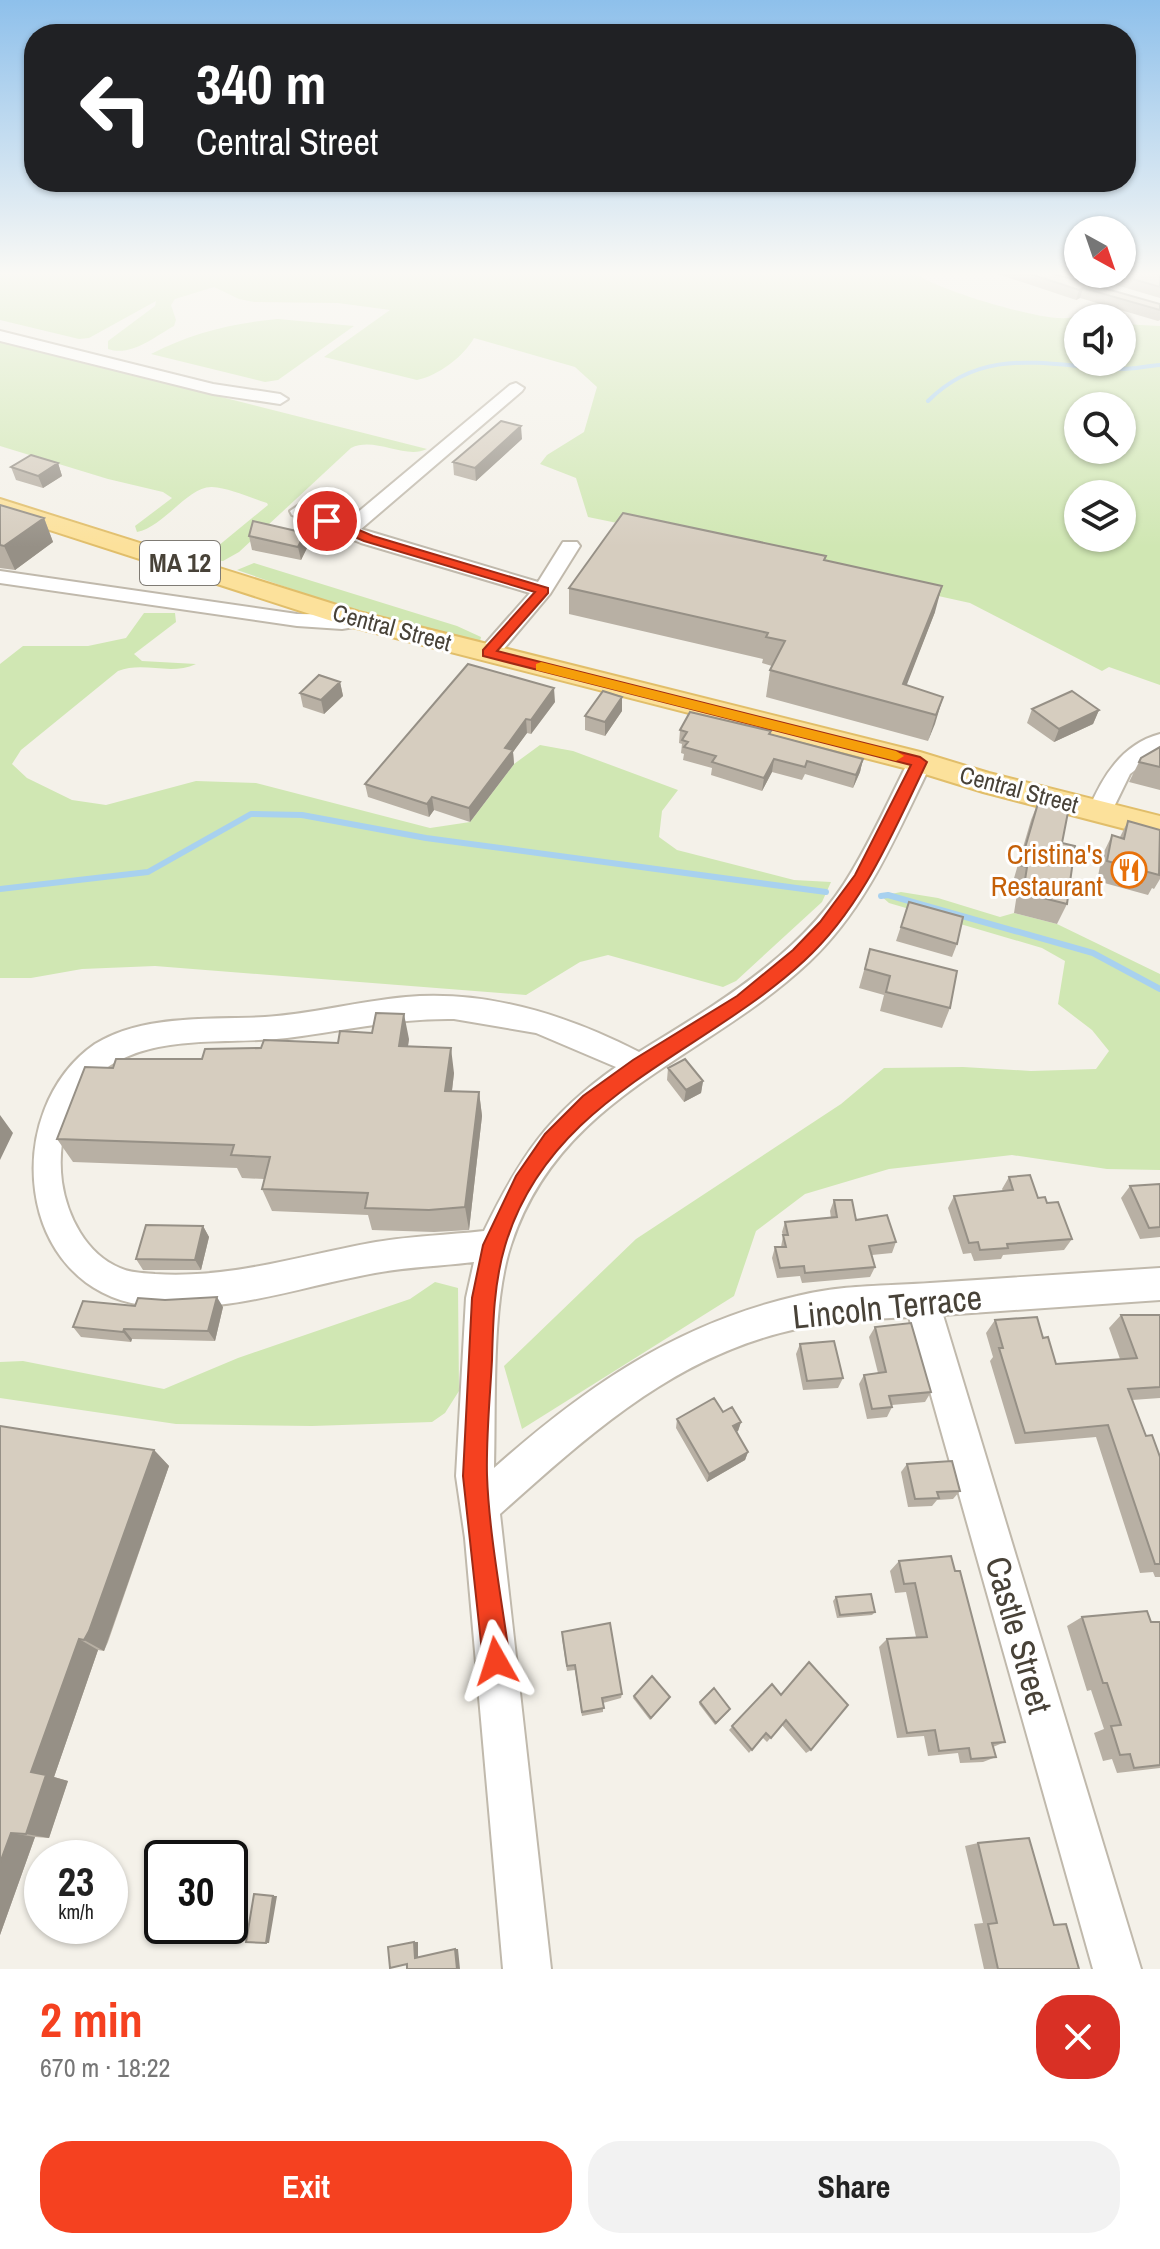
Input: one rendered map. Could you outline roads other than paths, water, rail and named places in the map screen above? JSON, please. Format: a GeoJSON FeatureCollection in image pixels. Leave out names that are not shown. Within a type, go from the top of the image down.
{"type":"FeatureCollection","features":[{"type":"Feature","properties":{"kind":"main road","name":"Central Street"},"geometry":{"type":"LineString","coordinates":[[0,506],[360,621],[920,762],[983,782],[1160,827]]}},
{"type":"Feature","properties":{"kind":"street"},"geometry":{"type":"LineString","coordinates":[[112,364],[213,389],[280,399]]}},
{"type":"Feature","properties":{"kind":"street"},"geometry":{"type":"LineString","coordinates":[[350,529],[516,388]]}},
{"type":"Feature","properties":{"kind":"street"},"geometry":{"type":"LineString","coordinates":[[299,511],[350,529],[368,539],[543,590]]}},
{"type":"Feature","properties":{"kind":"street"},"geometry":{"type":"LineString","coordinates":[[488,653],[543,590],[570,546]]}},
{"type":"Feature","properties":{"kind":"street"},"geometry":{"type":"LineString","coordinates":[[0,577],[297,620],[360,621]]}},
{"type":"Feature","properties":{"kind":"street"},"geometry":{"type":"LineString","coordinates":[[1100,811],[1114,776],[1133,757],[1160,741]]}},
{"type":"Feature","properties":{"kind":"street"},"geometry":{"type":"LineString","coordinates":[[527,1969],[475,1476],[483,1298],[494,1245],[523,1183],[553,1140],[590,1102],[640,1066],[743,1001],[799,955],[826,927],[862,878],[920,762]]}},
{"type":"Feature","properties":{"kind":"street"},"geometry":{"type":"LineString","coordinates":[[494,1245],[375,1258],[282,1280],[190,1291],[146,1289],[110,1281],[79,1257],[61,1233],[46,1200],[42,1172],[46,1146],[65,1090],[92,1061],[126,1043],[167,1035],[285,1027],[425,1007],[482,1010],[530,1017],[595,1042],[640,1066]]}},
{"type":"Feature","properties":{"kind":"street","name":"Lincoln Terrace"},"geometry":{"type":"LineString","coordinates":[[479,1507],[592,1409],[688,1353],[762,1323],[816,1308],[1160,1284]]}},
{"type":"Feature","properties":{"kind":"street","name":"Castle Street"},"geometry":{"type":"LineString","coordinates":[[922,1301],[1117,1969]]}},
{"type":"Feature","properties":{"kind":"waterway"},"geometry":{"type":"LineString","coordinates":[[928,401],[949,383],[971,372],[1007,364]]}},
{"type":"Feature","properties":{"kind":"waterway"},"geometry":{"type":"LineString","coordinates":[[1053,364],[1122,369],[1160,365]]}},
{"type":"Feature","properties":{"kind":"waterway"},"geometry":{"type":"LineString","coordinates":[[0,889],[148,872],[251,814],[302,815],[426,838],[826,892]]}},
{"type":"Feature","properties":{"kind":"waterway"},"geometry":{"type":"LineString","coordinates":[[881,896],[888,895],[1093,953],[1160,989]]}},
{"type":"Feature","properties":{"kind":"place","name":"Cristina's Restaurant"},"geometry":{"type":"Point","coordinates":[1129,870]}}]}
